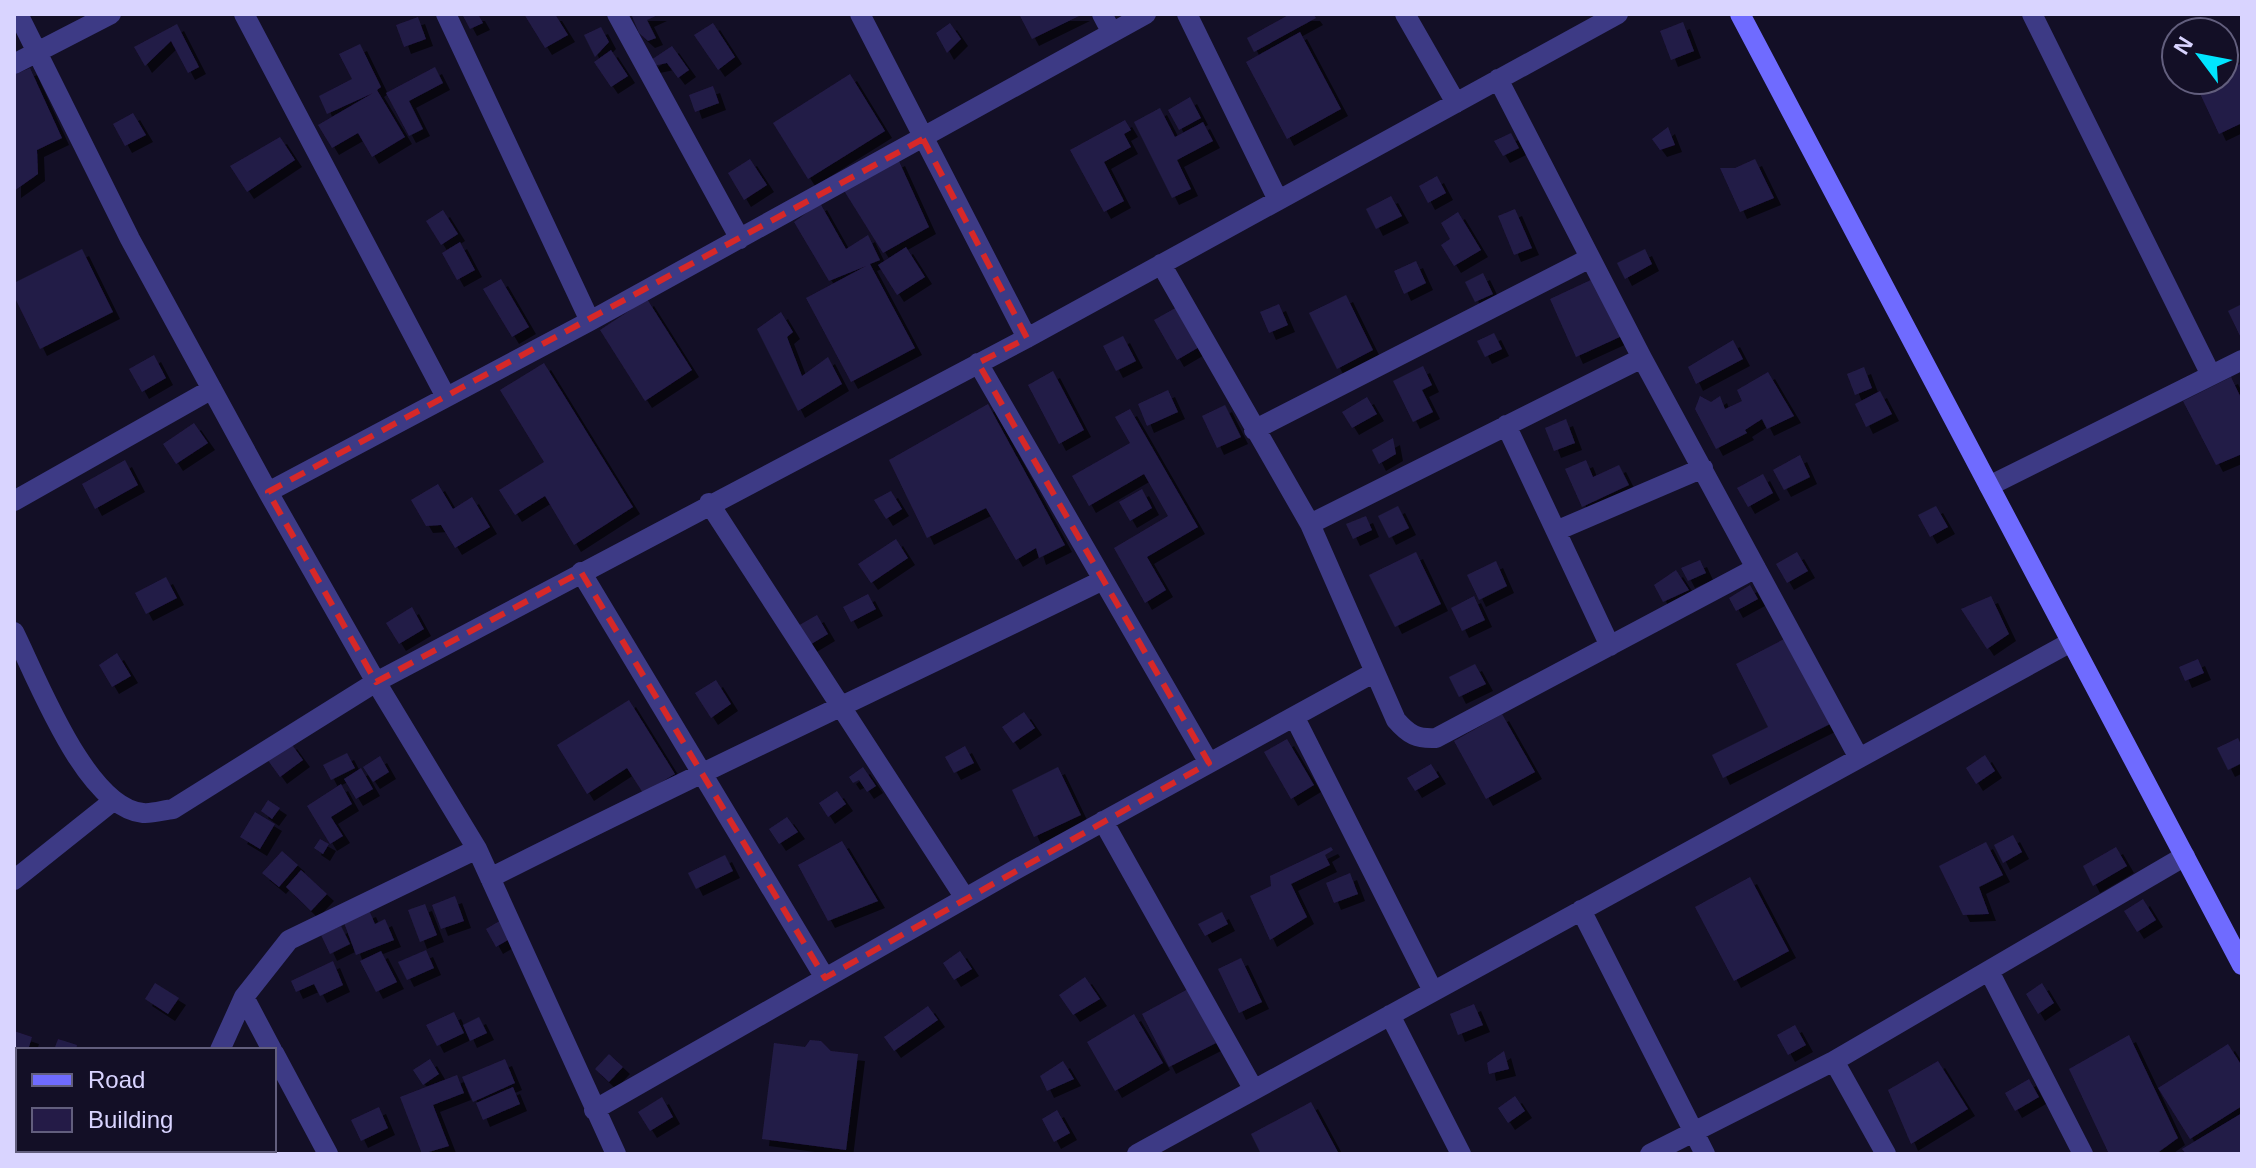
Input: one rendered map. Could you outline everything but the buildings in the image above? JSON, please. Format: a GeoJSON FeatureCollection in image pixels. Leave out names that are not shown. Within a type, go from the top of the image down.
{"type":"FeatureCollection","features":[{"type":"Feature","properties":{"kind":"street"},"geometry":{"type":"LineString","coordinates":[[18,14],[130,239],[268,492],[376,682],[477,849],[616,1154]]}},
{"type":"Feature","properties":{"kind":"street"},"geometry":{"type":"LineString","coordinates":[[14,64],[111,14]]}},
{"type":"Feature","properties":{"kind":"street"},"geometry":{"type":"LineString","coordinates":[[244,14],[445,395]]}},
{"type":"Feature","properties":{"kind":"street"},"geometry":{"type":"LineString","coordinates":[[446,14],[590,321]]}},
{"type":"Feature","properties":{"kind":"street"},"geometry":{"type":"LineString","coordinates":[[617,14],[740,239]]}},
{"type":"Feature","properties":{"kind":"street"},"geometry":{"type":"LineString","coordinates":[[860,14],[1027,338]]}},
{"type":"Feature","properties":{"kind":"street"},"geometry":{"type":"LineString","coordinates":[[1102,14],[1112,33]]}},
{"type":"Feature","properties":{"kind":"street"},"geometry":{"type":"LineString","coordinates":[[268,492],[445,395],[590,321],[1146,14]]}},
{"type":"Feature","properties":{"kind":"street"},"geometry":{"type":"LineString","coordinates":[[1187,14],[1278,200]]}},
{"type":"Feature","properties":{"kind":"street"},"geometry":{"type":"LineString","coordinates":[[1405,14],[1456,103]]}},
{"type":"Feature","properties":{"kind":"street"},"geometry":{"type":"LineString","coordinates":[[14,632],[83,767],[113,801],[141,813],[173,809],[376,682],[709,503],[1027,338],[1618,14]]}},
{"type":"Feature","properties":{"kind":"street"},"geometry":{"type":"LineString","coordinates":[[1740,14],[2242,965]]}},
{"type":"Feature","properties":{"kind":"street"},"geometry":{"type":"LineString","coordinates":[[2032,14],[2211,375]]}},
{"type":"Feature","properties":{"kind":"street"},"geometry":{"type":"LineString","coordinates":[[1498,79],[1642,358],[1859,758]]}},
{"type":"Feature","properties":{"kind":"street"},"geometry":{"type":"LineString","coordinates":[[1254,430],[1590,258]]}},
{"type":"Feature","properties":{"kind":"street"},"geometry":{"type":"LineString","coordinates":[[1161,264],[1310,524],[1396,720],[1406,732],[1419,739],[1436,738],[1756,568]]}},
{"type":"Feature","properties":{"kind":"street"},"geometry":{"type":"LineString","coordinates":[[1310,524],[1642,358]]}},
{"type":"Feature","properties":{"kind":"street"},"geometry":{"type":"LineString","coordinates":[[1989,486],[2242,360]]}},
{"type":"Feature","properties":{"kind":"street"},"geometry":{"type":"LineString","coordinates":[[978,363],[1209,763]]}},
{"type":"Feature","properties":{"kind":"street"},"geometry":{"type":"LineString","coordinates":[[14,501],[212,389]]}},
{"type":"Feature","properties":{"kind":"street"},"geometry":{"type":"LineString","coordinates":[[1506,425],[1610,646]]}},
{"type":"Feature","properties":{"kind":"street"},"geometry":{"type":"LineString","coordinates":[[1556,531],[1703,468]]}},
{"type":"Feature","properties":{"kind":"street"},"geometry":{"type":"LineString","coordinates":[[709,503],[965,898]]}},
{"type":"Feature","properties":{"kind":"street"},"geometry":{"type":"LineString","coordinates":[[581,572],[825,978]]}},
{"type":"Feature","properties":{"kind":"street"},"geometry":{"type":"LineString","coordinates":[[490,878],[701,771],[842,708],[1103,580]]}},
{"type":"Feature","properties":{"kind":"street"},"geometry":{"type":"LineString","coordinates":[[1137,1154],[2071,642]]}},
{"type":"Feature","properties":{"kind":"street"},"geometry":{"type":"LineString","coordinates":[[594,1110],[965,898],[1375,672]]}},
{"type":"Feature","properties":{"kind":"street"},"geometry":{"type":"LineString","coordinates":[[1295,718],[1433,991]]}},
{"type":"Feature","properties":{"kind":"street"},"geometry":{"type":"LineString","coordinates":[[14,880],[113,801]]}},
{"type":"Feature","properties":{"kind":"street"},"geometry":{"type":"LineString","coordinates":[[1103,821],[1254,1090]]}},
{"type":"Feature","properties":{"kind":"street"},"geometry":{"type":"LineString","coordinates":[[221,1048],[244,997],[274,954],[289,940],[477,849]]}},
{"type":"Feature","properties":{"kind":"street"},"geometry":{"type":"LineString","coordinates":[[1650,1154],[1834,1061],[1990,973],[2185,856]]}},
{"type":"Feature","properties":{"kind":"street"},"geometry":{"type":"LineString","coordinates":[[1581,910],[1705,1154]]}},
{"type":"Feature","properties":{"kind":"street"},"geometry":{"type":"LineString","coordinates":[[1990,973],[2083,1154]]}},
{"type":"Feature","properties":{"kind":"street"},"geometry":{"type":"LineString","coordinates":[[244,997],[271,1048]]}},
{"type":"Feature","properties":{"kind":"street"},"geometry":{"type":"LineString","coordinates":[[1390,1015],[1461,1154]]}},
{"type":"Feature","properties":{"kind":"street"},"geometry":{"type":"LineString","coordinates":[[276,1058],[328,1154]]}},
{"type":"Feature","properties":{"kind":"street"},"geometry":{"type":"LineString","coordinates":[[1834,1061],[1886,1154]]}},
{"type":"Feature","properties":{"kind":"highlighted area"},"geometry":{"type":"Polygon","coordinates":[[[923,139],[1027,338],[978,363],[1209,763],[825,978],[581,572],[376,682],[268,492],[923,139]]]}}]}
